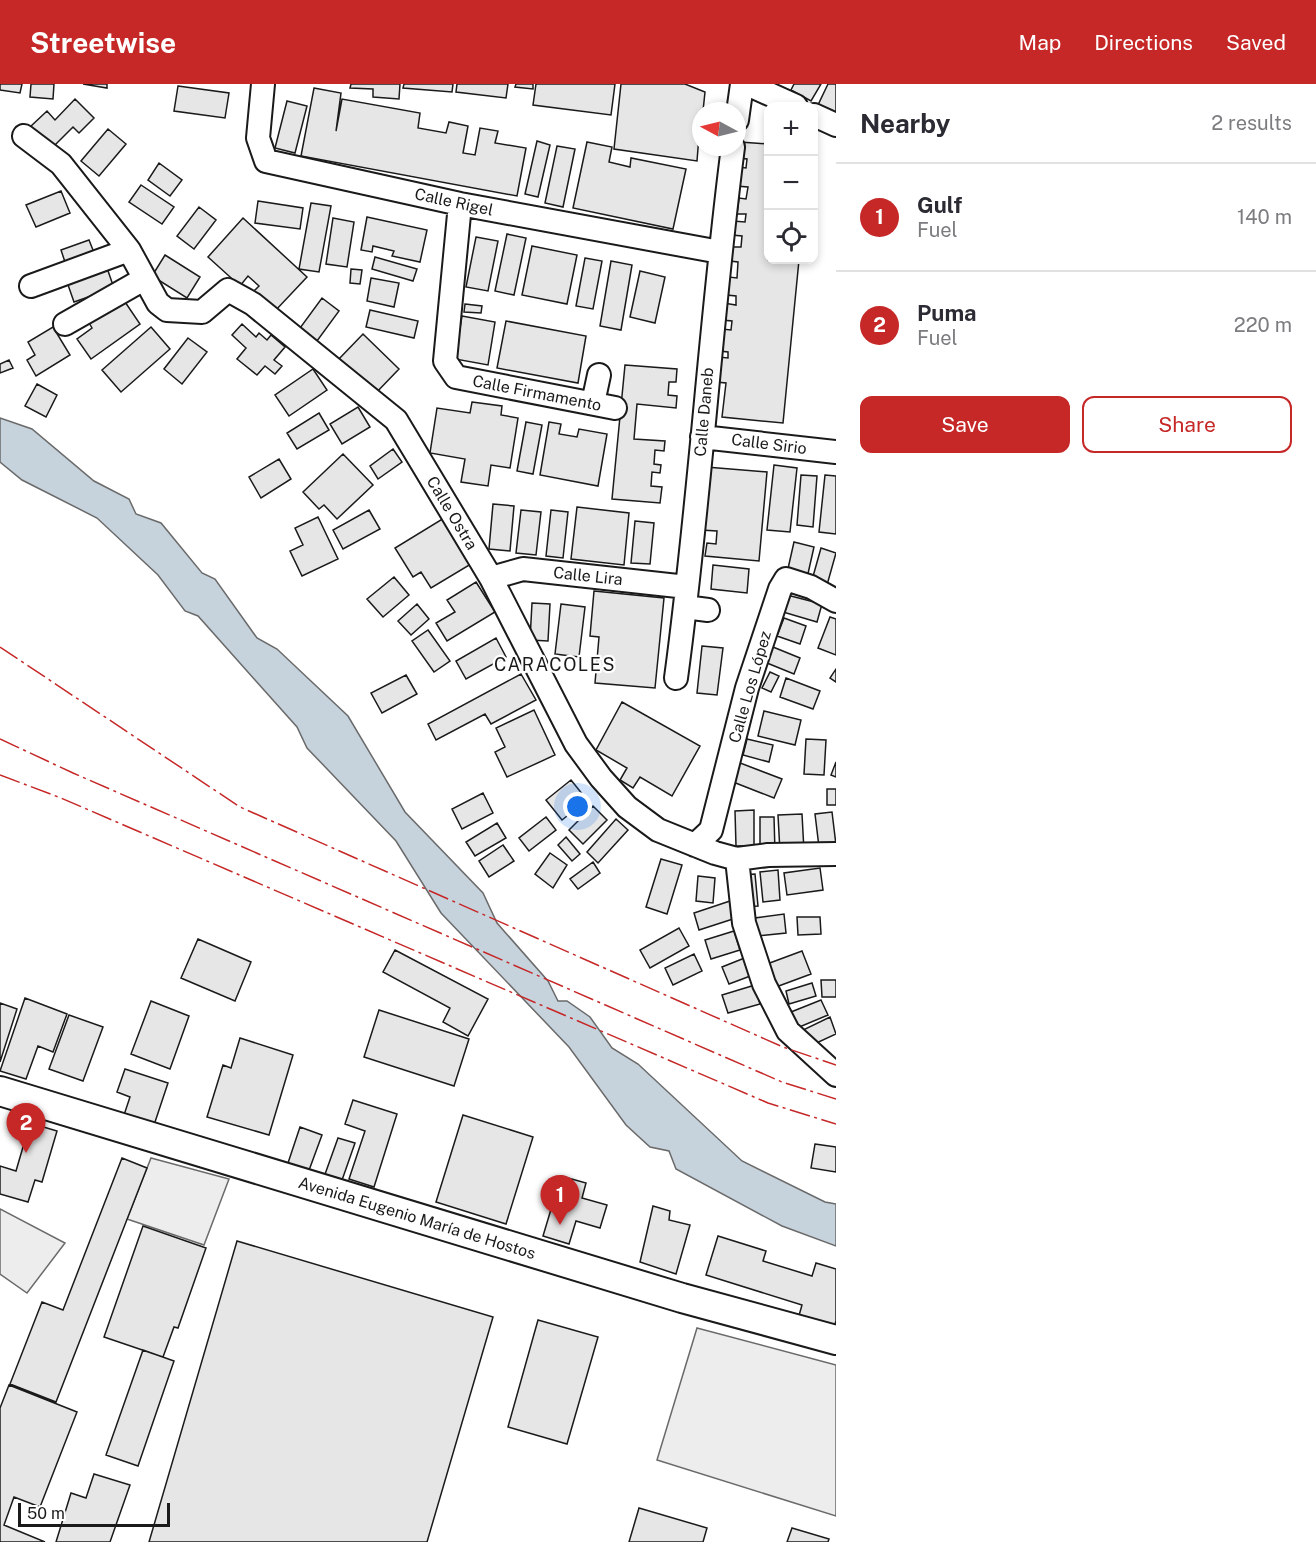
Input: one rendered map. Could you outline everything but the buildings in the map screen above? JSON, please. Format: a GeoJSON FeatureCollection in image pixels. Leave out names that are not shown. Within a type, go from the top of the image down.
{"type":"FeatureCollection","features":[{"type":"Feature","properties":{"kind":"main road","name":"Avenida Eugenio María de Hostos"},"geometry":{"type":"LineString","coordinates":[[0,1091],[393,1212],[682,1298],[836,1340]]}},
{"type":"Feature","properties":{"kind":"street","name":"Calle Rigel"},"geometry":{"type":"LineString","coordinates":[[263,84],[258,138],[266,161],[460,204],[720,252]]}},
{"type":"Feature","properties":{"kind":"street"},"geometry":{"type":"LineString","coordinates":[[740,102],[742,84]]}},
{"type":"Feature","properties":{"kind":"street"},"geometry":{"type":"LineString","coordinates":[[747,84],[787,102]]}},
{"type":"Feature","properties":{"kind":"street"},"geometry":{"type":"LineString","coordinates":[[818,117],[836,125]]}},
{"type":"Feature","properties":{"kind":"street","name":"Calle Ostra"},"geometry":{"type":"LineString","coordinates":[[24,136],[61,164],[129,250],[158,303],[167,310],[202,312],[228,290],[254,304],[396,420],[491,578],[576,744],[601,778],[627,807],[658,830],[737,859],[768,855],[836,854]]}},
{"type":"Feature","properties":{"kind":"street","name":"Calle Daneb"},"geometry":{"type":"LineString","coordinates":[[676,678],[732,156]]}},
{"type":"Feature","properties":{"kind":"street","name":"Calle Firmamento"},"geometry":{"type":"LineString","coordinates":[[460,204],[445,362],[456,377],[604,406],[599,375]]}},
{"type":"Feature","properties":{"kind":"street"},"geometry":{"type":"LineString","coordinates":[[31,286],[129,250]]}},
{"type":"Feature","properties":{"kind":"street"},"geometry":{"type":"LineString","coordinates":[[65,324],[144,279]]}},
{"type":"Feature","properties":{"kind":"street","name":"Calle Sirio"},"geometry":{"type":"LineString","coordinates":[[702,436],[836,452]]}},
{"type":"Feature","properties":{"kind":"street","name":"Calle Lira"},"geometry":{"type":"LineString","coordinates":[[491,578],[523,569],[686,597],[708,610]]}},
{"type":"Feature","properties":{"kind":"street","name":"Calle Los López"},"geometry":{"type":"LineString","coordinates":[[695,844],[711,830],[747,688],[780,589],[786,579],[811,587],[836,601]]}},
{"type":"Feature","properties":{"kind":"street"},"geometry":{"type":"LineString","coordinates":[[737,859],[744,923],[765,984],[788,1031],[836,1075]]}},
{"type":"Feature","properties":{"kind":"shaded area"},"geometry":{"type":"Polygon","coordinates":[[[0,418],[32,429],[94,481],[129,499],[136,514],[161,523],[202,573],[215,579],[257,638],[277,649],[348,716],[405,812],[483,893],[497,923],[548,981],[558,1001],[567,1001],[590,1017],[612,1048],[638,1064],[742,1161],[825,1202],[836,1204],[836,1246],[782,1226],[676,1169],[669,1151],[650,1147],[626,1125],[569,1047],[441,913],[396,841],[307,748],[297,727],[198,616],[185,611],[158,575],[97,518],[22,480],[0,462],[0,418]]]}},
{"type":"Feature","properties":{"kind":"shaded area"},"geometry":{"type":"Polygon","coordinates":[[[151,1158],[229,1179],[204,1245],[127,1219],[151,1158]]]}},
{"type":"Feature","properties":{"kind":"shaded area"},"geometry":{"type":"Polygon","coordinates":[[[0,1209],[65,1243],[27,1293],[0,1274],[0,1209]]]}},
{"type":"Feature","properties":{"kind":"shaded area"},"geometry":{"type":"Polygon","coordinates":[[[697,1328],[836,1365],[836,1516],[657,1460],[697,1328]]]}},
{"type":"Feature","properties":{"kind":"power"},"geometry":{"type":"LineString","coordinates":[[0,647],[240,807],[783,1047],[836,1065]]}},
{"type":"Feature","properties":{"kind":"power"},"geometry":{"type":"LineString","coordinates":[[0,739],[73,773],[782,1082],[836,1099]]}},
{"type":"Feature","properties":{"kind":"power"},"geometry":{"type":"LineString","coordinates":[[0,775],[61,798],[768,1103],[836,1124]]}},
{"type":"Feature","properties":{"kind":"place","name":"Puma"},"geometry":{"type":"Point","coordinates":[26,1153]}},
{"type":"Feature","properties":{"kind":"place","name":"Gulf"},"geometry":{"type":"Point","coordinates":[560,1225]}},
{"type":"Feature","properties":{"kind":"district","name":"CARACOLES"},"geometry":{"type":"Point","coordinates":[555,664]}}]}
